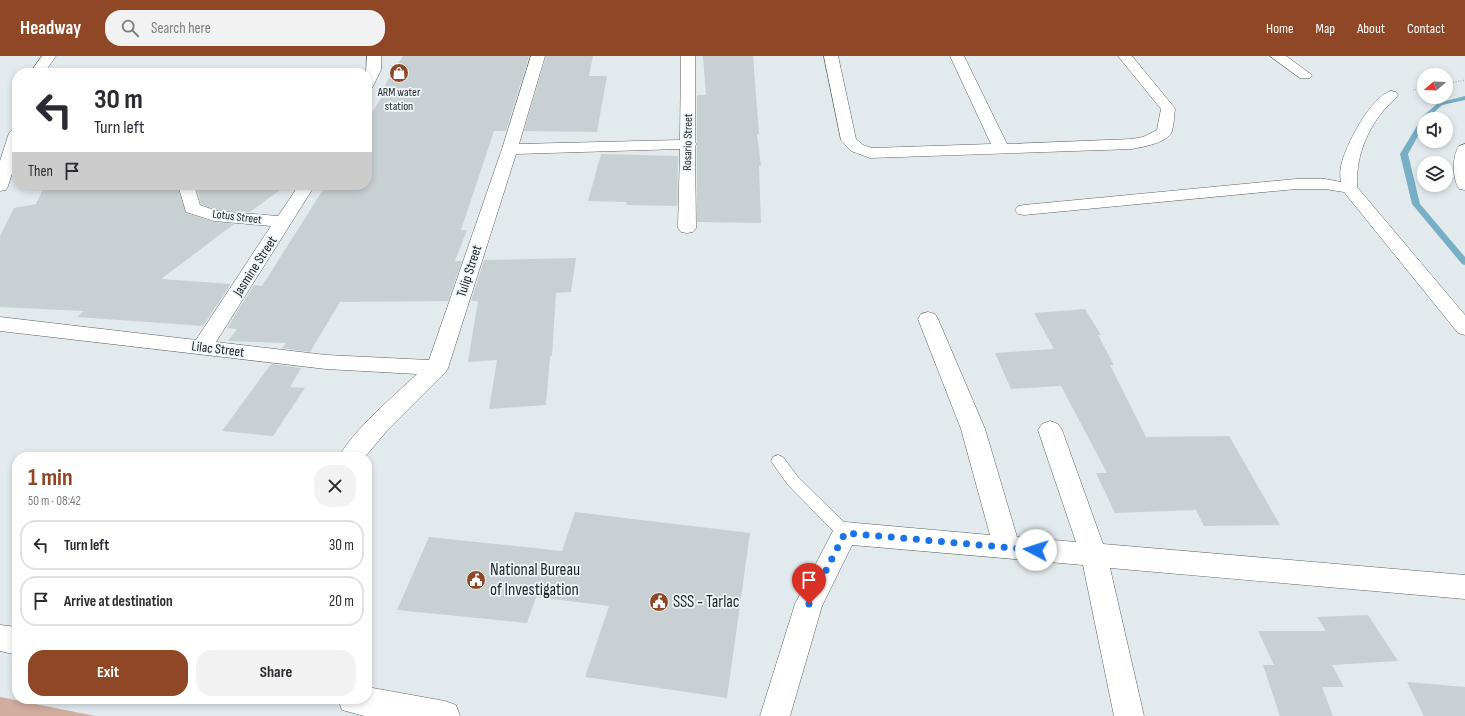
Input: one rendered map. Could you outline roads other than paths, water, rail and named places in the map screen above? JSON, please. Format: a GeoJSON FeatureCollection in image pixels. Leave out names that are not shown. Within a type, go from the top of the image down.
{"type":"FeatureCollection","features":[{"type":"Feature","properties":{"kind":"street"},"geometry":{"type":"LineString","coordinates":[[41,68],[50,56]]}},
{"type":"Feature","properties":{"kind":"street"},"geometry":{"type":"LineString","coordinates":[[372,74],[374,70],[374,56]]}},
{"type":"Feature","properties":{"kind":"street","name":"Tulip Street"},"geometry":{"type":"LineString","coordinates":[[355,452],[377,428],[437,368],[510,149],[538,56]]}},
{"type":"Feature","properties":{"kind":"street","name":"Rosario Street"},"geometry":{"type":"LineString","coordinates":[[687,228],[689,144],[688,56]]}},
{"type":"Feature","properties":{"kind":"street"},"geometry":{"type":"LineString","coordinates":[[830,56],[849,140],[857,148],[870,152],[1132,144],[1148,141],[1164,132],[1168,108],[1125,56]]}},
{"type":"Feature","properties":{"kind":"street"},"geometry":{"type":"LineString","coordinates":[[957,56],[1001,148]]}},
{"type":"Feature","properties":{"kind":"street"},"geometry":{"type":"LineString","coordinates":[[1277,56],[1305,75]]}},
{"type":"Feature","properties":{"kind":"street"},"geometry":{"type":"LineString","coordinates":[[1391,95],[1374,111],[1355,150],[1349,165],[1349,188],[1465,328]]}},
{"type":"Feature","properties":{"kind":"street"},"geometry":{"type":"LineString","coordinates":[[510,149],[689,144]]}},
{"type":"Feature","properties":{"kind":"street"},"geometry":{"type":"LineString","coordinates":[[0,186],[12,149]]}},
{"type":"Feature","properties":{"kind":"street"},"geometry":{"type":"LineString","coordinates":[[1465,149],[1462,164],[1465,184]]}},
{"type":"Feature","properties":{"kind":"street"},"geometry":{"type":"LineString","coordinates":[[1024,210],[1296,184],[1325,184],[1349,188]]}},
{"type":"Feature","properties":{"kind":"street","name":"Lotus Street"},"geometry":{"type":"LineString","coordinates":[[187,190],[192,208],[214,216],[283,222]]}},
{"type":"Feature","properties":{"kind":"street","name":"Jasmine Street"},"geometry":{"type":"LineString","coordinates":[[202,347],[304,190]]}},
{"type":"Feature","properties":{"kind":"street"},"geometry":{"type":"LineString","coordinates":[[928,319],[973,429],[1007,548]]}},
{"type":"Feature","properties":{"kind":"street","name":"Lilac Street"},"geometry":{"type":"LineString","coordinates":[[0,324],[326,362],[437,368]]}},
{"type":"Feature","properties":{"kind":"street"},"geometry":{"type":"LineString","coordinates":[[1050,430],[1094,555],[1129,716]]}},
{"type":"Feature","properties":{"kind":"street"},"geometry":{"type":"LineString","coordinates":[[774,716],[809,604],[845,533],[1465,587]]}},
{"type":"Feature","properties":{"kind":"street"},"geometry":{"type":"LineString","coordinates":[[0,638],[12,640]]}},
{"type":"Feature","properties":{"kind":"street"},"geometry":{"type":"LineString","coordinates":[[372,703],[444,716]]}},
{"type":"Feature","properties":{"kind":"lane"},"geometry":{"type":"LineString","coordinates":[[778,461],[793,481],[845,533]]}},
{"type":"Feature","properties":{"kind":"waterway"},"geometry":{"type":"LineString","coordinates":[[1465,98],[1440,104],[1425,117],[1404,154],[1416,204],[1465,262]]}},
{"type":"Feature","properties":{"kind":"place","name":"ARM water station"},"geometry":{"type":"Point","coordinates":[399,73]}},
{"type":"Feature","properties":{"kind":"place","name":"National Bureau of Investigation"},"geometry":{"type":"Point","coordinates":[476,580]}},
{"type":"Feature","properties":{"kind":"place","name":"SSS - Tarlac"},"geometry":{"type":"Point","coordinates":[659,602]}}]}
